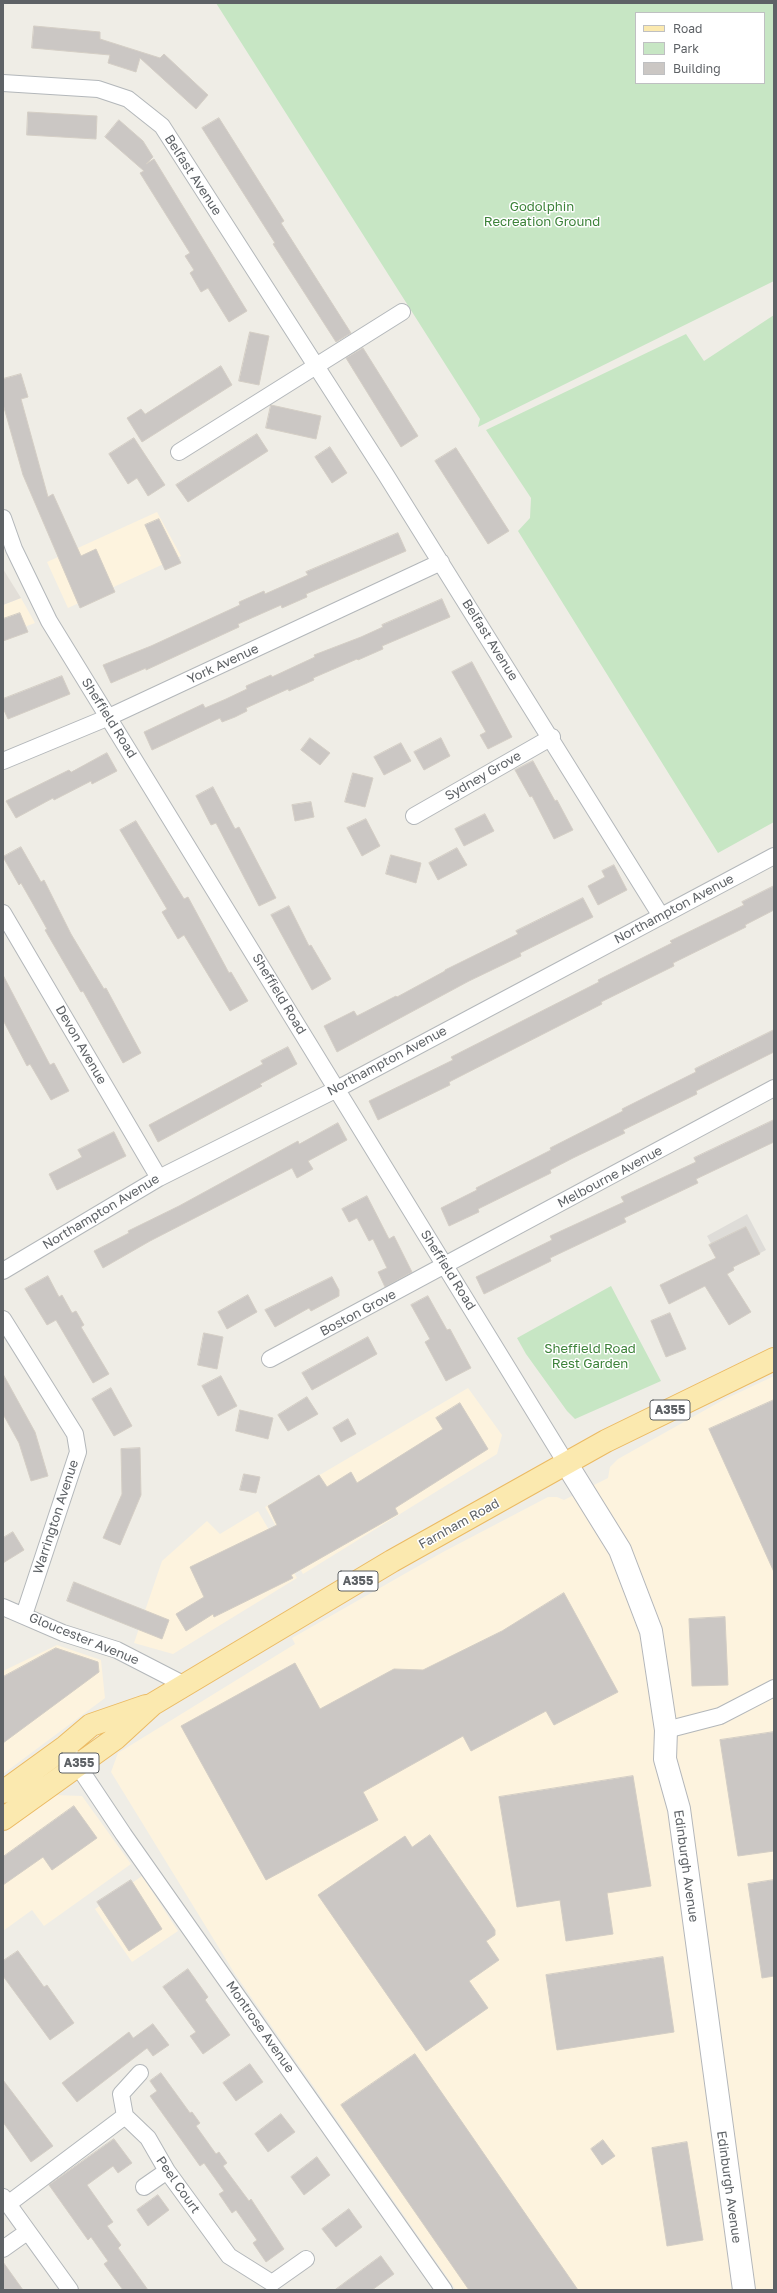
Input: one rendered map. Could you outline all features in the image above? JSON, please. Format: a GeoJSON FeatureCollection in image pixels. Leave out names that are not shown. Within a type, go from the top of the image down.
{"type":"FeatureCollection","features":[{"type":"Feature","properties":{"kind":"main road","name":"Farnham Road"},"geometry":{"type":"LineString","coordinates":[[3,1792],[71,1755],[116,1738],[153,1704],[392,1561],[566,1463],[606,1441],[774,1359]]}},
{"type":"Feature","properties":{"kind":"main road","name":"Farnham Road"},"geometry":{"type":"LineString","coordinates":[[3,1819],[71,1755]]}},
{"type":"Feature","properties":{"kind":"street","name":"Belfast Avenue"},"geometry":{"type":"LineString","coordinates":[[3,83],[98,89],[128,99],[162,126],[317,366],[552,737],[662,916]]}},
{"type":"Feature","properties":{"kind":"street"},"geometry":{"type":"LineString","coordinates":[[179,452],[402,312]]}},
{"type":"Feature","properties":{"kind":"street","name":"Sheffield Road"},"geometry":{"type":"LineString","coordinates":[[3,518],[14,549],[49,621],[566,1463]]}},
{"type":"Feature","properties":{"kind":"street","name":"York Avenue"},"geometry":{"type":"LineString","coordinates":[[3,761],[109,717],[440,562]]}},
{"type":"Feature","properties":{"kind":"street","name":"Sydney Grove"},"geometry":{"type":"LineString","coordinates":[[414,816],[552,737]]}},
{"type":"Feature","properties":{"kind":"street","name":"Northampton Avenue"},"geometry":{"type":"LineString","coordinates":[[3,1271],[159,1178],[337,1089],[774,856]]}},
{"type":"Feature","properties":{"kind":"street","name":"Devon Avenue"},"geometry":{"type":"LineString","coordinates":[[3,913],[159,1178]]}},
{"type":"Feature","properties":{"kind":"street","name":"Melbourne Avenue"},"geometry":{"type":"LineString","coordinates":[[445,1267],[774,1088]]}},
{"type":"Feature","properties":{"kind":"street","name":"Boston Grove"},"geometry":{"type":"LineString","coordinates":[[270,1359],[445,1267]]}},
{"type":"Feature","properties":{"kind":"street","name":"Warrington Avenue"},"geometry":{"type":"LineString","coordinates":[[3,1319],[75,1434],[78,1452],[24,1615]]}},
{"type":"Feature","properties":{"kind":"street","name":"Edinburgh Avenue"},"geometry":{"type":"LineString","coordinates":[[566,1463],[620,1550],[651,1631],[666,1730],[665,1759],[678,1809],[740,2290]]}},
{"type":"Feature","properties":{"kind":"street","name":"Gloucester Avenue"},"geometry":{"type":"LineString","coordinates":[[3,1607],[62,1633],[117,1650],[185,1685]]}},
{"type":"Feature","properties":{"kind":"street"},"geometry":{"type":"LineString","coordinates":[[666,1730],[720,1716],[774,1688]]}},
{"type":"Feature","properties":{"kind":"street","name":"Montrose Avenue"},"geometry":{"type":"LineString","coordinates":[[71,1755],[124,1835],[444,2290]]}},
{"type":"Feature","properties":{"kind":"street"},"geometry":{"type":"LineString","coordinates":[[70,2290],[27,2232],[6,2200],[124,2116],[121,2094],[140,2073]]}},
{"type":"Feature","properties":{"kind":"street","name":"Peel Court"},"geometry":{"type":"LineString","coordinates":[[124,2116],[148,2138],[167,2171],[229,2256],[274,2286],[306,2259]]}},
{"type":"Feature","properties":{"kind":"street"},"geometry":{"type":"LineString","coordinates":[[144,2187],[167,2171]]}},
{"type":"Feature","properties":{"kind":"street"},"geometry":{"type":"LineString","coordinates":[[3,2249],[27,2232]]}},
{"type":"Feature","properties":{"kind":"shaded area"},"geometry":{"type":"Polygon","coordinates":[[[157,512],[181,556],[68,608],[47,562],[157,512]]]}},
{"type":"Feature","properties":{"kind":"shaded area"},"geometry":{"type":"Polygon","coordinates":[[[3,569],[21,598],[3,605],[3,569]]]}},
{"type":"Feature","properties":{"kind":"shaded area"},"geometry":{"type":"Polygon","coordinates":[[[21,598],[35,623],[3,635],[3,605],[21,598]]]}},
{"type":"Feature","properties":{"kind":"shaded area"},"geometry":{"type":"Polygon","coordinates":[[[747,1214],[766,1250],[726,1271],[707,1236],[747,1214]]]}},
{"type":"Feature","properties":{"kind":"shaded area"},"geometry":{"type":"Polygon","coordinates":[[[774,1376],[774,2290],[456,2290],[235,1974],[111,1772],[118,1753],[295,1644],[292,1638],[443,1552],[548,1497],[557,1497],[564,1500],[608,1478],[610,1467],[618,1459],[723,1400],[774,1376]]]}},
{"type":"Feature","properties":{"kind":"shaded area"},"geometry":{"type":"Polygon","coordinates":[[[468,1388],[502,1435],[497,1454],[303,1574],[265,1507],[468,1388]]]}},
{"type":"Feature","properties":{"kind":"shaded area"},"geometry":{"type":"Polygon","coordinates":[[[258,1511],[297,1578],[173,1654],[134,1643],[162,1561],[207,1521],[220,1534],[258,1511]]]}},
{"type":"Feature","properties":{"kind":"shaded area"},"geometry":{"type":"Polygon","coordinates":[[[57,1645],[101,1660],[105,1698],[3,1774],[3,1671],[57,1645]]]}},
{"type":"Feature","properties":{"kind":"shaded area"},"geometry":{"type":"Polygon","coordinates":[[[54,1795],[82,1796],[131,1864],[44,1926],[32,1910],[3,1931],[3,1833],[54,1795]]]}},
{"type":"Feature","properties":{"kind":"shaded area"},"geometry":{"type":"Polygon","coordinates":[[[142,1876],[178,1931],[132,1962],[95,1909],[142,1876]]]}},
{"type":"Feature","properties":{"kind":"green space","name":"Godolphin Recreation Ground"},"geometry":{"type":"Polygon","coordinates":[[[216,3],[774,3],[774,281],[478,427],[480,419],[216,3]]]}},
{"type":"Feature","properties":{"kind":"green space"},"geometry":{"type":"Polygon","coordinates":[[[774,315],[774,822],[718,853],[518,531],[530,518],[531,498],[486,430],[686,334],[704,361],[774,315]]]}},
{"type":"Feature","properties":{"kind":"green space","name":"Sheffield Road Rest Garden"},"geometry":{"type":"Polygon","coordinates":[[[611,1286],[661,1381],[575,1419],[567,1411],[526,1354],[517,1338],[611,1286]]]}},
{"type":"Feature","properties":{"kind":"building"},"geometry":{"type":"Polygon","coordinates":[[[34,26],[100,32],[100,39],[160,58],[164,54],[208,95],[196,109],[140,58],[136,72],[108,63],[110,55],[32,48],[34,26]]]}},
{"type":"Feature","properties":{"kind":"building"},"geometry":{"type":"Polygon","coordinates":[[[28,112],[97,116],[96,139],[27,135],[28,112]]]}},
{"type":"Feature","properties":{"kind":"building"},"geometry":{"type":"Polygon","coordinates":[[[219,118],[284,221],[281,223],[351,333],[336,342],[273,244],[275,243],[202,128],[219,118]]]}},
{"type":"Feature","properties":{"kind":"building"},"geometry":{"type":"Polygon","coordinates":[[[119,120],[143,141],[153,157],[146,164],[154,159],[247,311],[229,322],[208,288],[201,292],[190,273],[194,270],[185,256],[190,253],[140,173],[144,171],[105,137],[119,120]]]}},
{"type":"Feature","properties":{"kind":"building"},"geometry":{"type":"Polygon","coordinates":[[[250,332],[269,336],[259,385],[239,381],[250,332]]]}},
{"type":"Feature","properties":{"kind":"building"},"geometry":{"type":"Polygon","coordinates":[[[363,348],[418,436],[401,447],[346,358],[363,348]]]}},
{"type":"Feature","properties":{"kind":"building"},"geometry":{"type":"Polygon","coordinates":[[[221,366],[232,385],[142,442],[127,418],[141,409],[145,414],[221,366]]]}},
{"type":"Feature","properties":{"kind":"building"},"geometry":{"type":"Polygon","coordinates":[[[21,374],[28,397],[21,399],[48,497],[53,494],[81,556],[96,549],[115,592],[80,608],[23,475],[3,404],[3,379],[21,374]]]}},
{"type":"Feature","properties":{"kind":"building"},"geometry":{"type":"Polygon","coordinates":[[[271,405],[321,416],[316,439],[266,428],[271,405]]]}},
{"type":"Feature","properties":{"kind":"building"},"geometry":{"type":"Polygon","coordinates":[[[257,434],[268,451],[188,502],[176,485],[257,434]]]}},
{"type":"Feature","properties":{"kind":"building"},"geometry":{"type":"Polygon","coordinates":[[[134,438],[165,485],[148,496],[137,478],[128,484],[109,454],[134,438]]]}},
{"type":"Feature","properties":{"kind":"building"},"geometry":{"type":"Polygon","coordinates":[[[330,447],[347,473],[332,483],[315,457],[330,447]]]}},
{"type":"Feature","properties":{"kind":"building"},"geometry":{"type":"Polygon","coordinates":[[[456,448],[509,531],[488,544],[435,461],[456,448]]]}},
{"type":"Feature","properties":{"kind":"building"},"geometry":{"type":"Polygon","coordinates":[[[159,519],[181,563],[165,570],[145,525],[159,519]]]}},
{"type":"Feature","properties":{"kind":"building"},"geometry":{"type":"Polygon","coordinates":[[[398,533],[406,551],[306,594],[307,597],[282,608],[281,605],[238,624],[239,627],[146,670],[146,668],[111,683],[103,665],[151,646],[240,605],[239,602],[264,591],[265,594],[308,575],[306,572],[398,533]]]}},
{"type":"Feature","properties":{"kind":"building"},"geometry":{"type":"Polygon","coordinates":[[[442,599],[450,617],[382,646],[383,649],[313,678],[314,680],[289,691],[288,689],[246,708],[247,711],[235,717],[222,722],[220,718],[152,750],[144,732],[203,704],[205,708],[226,699],[247,689],[246,686],[271,675],[272,677],[315,657],[314,655],[361,637],[383,627],[382,625],[442,599]]]}},
{"type":"Feature","properties":{"kind":"building"},"geometry":{"type":"Polygon","coordinates":[[[20,613],[28,632],[3,641],[3,619],[20,613]]]}},
{"type":"Feature","properties":{"kind":"building"},"geometry":{"type":"Polygon","coordinates":[[[472,662],[512,737],[488,749],[480,735],[486,732],[452,672],[472,662]]]}},
{"type":"Feature","properties":{"kind":"building"},"geometry":{"type":"Polygon","coordinates":[[[62,676],[70,694],[8,719],[3,708],[3,699],[62,676]]]}},
{"type":"Feature","properties":{"kind":"building"},"geometry":{"type":"Polygon","coordinates":[[[310,738],[330,753],[320,765],[301,750],[310,738]]]}},
{"type":"Feature","properties":{"kind":"building"},"geometry":{"type":"Polygon","coordinates":[[[441,738],[450,756],[424,770],[414,752],[441,738]]]}},
{"type":"Feature","properties":{"kind":"building"},"geometry":{"type":"Polygon","coordinates":[[[401,743],[411,761],[384,775],[374,757],[401,743]]]}},
{"type":"Feature","properties":{"kind":"building"},"geometry":{"type":"Polygon","coordinates":[[[107,753],[117,771],[92,784],[91,781],[54,800],[53,798],[16,818],[6,801],[69,770],[71,772],[107,753]]]}},
{"type":"Feature","properties":{"kind":"building"},"geometry":{"type":"Polygon","coordinates":[[[533,761],[555,801],[557,800],[573,830],[554,839],[532,796],[530,797],[515,770],[533,761]]]}},
{"type":"Feature","properties":{"kind":"building"},"geometry":{"type":"Polygon","coordinates":[[[353,773],[373,778],[365,807],[345,802],[353,773]]]}},
{"type":"Feature","properties":{"kind":"building"},"geometry":{"type":"Polygon","coordinates":[[[213,787],[235,829],[239,827],[276,898],[259,906],[216,823],[211,825],[196,796],[213,787]]]}},
{"type":"Feature","properties":{"kind":"building"},"geometry":{"type":"Polygon","coordinates":[[[311,802],[314,817],[295,821],[292,805],[311,802]]]}},
{"type":"Feature","properties":{"kind":"building"},"geometry":{"type":"Polygon","coordinates":[[[485,814],[494,831],[464,846],[455,829],[485,814]]]}},
{"type":"Feature","properties":{"kind":"building"},"geometry":{"type":"Polygon","coordinates":[[[366,819],[380,846],[362,856],[347,828],[366,819]]]}},
{"type":"Feature","properties":{"kind":"building"},"geometry":{"type":"Polygon","coordinates":[[[136,821],[184,899],[188,897],[229,973],[231,972],[248,1001],[230,1011],[184,935],[178,939],[162,912],[167,909],[120,830],[136,821]]]}},
{"type":"Feature","properties":{"kind":"building"},"geometry":{"type":"Polygon","coordinates":[[[21,847],[41,882],[44,880],[71,934],[104,989],[106,988],[141,1053],[123,1063],[83,991],[81,992],[45,930],[47,929],[21,883],[19,885],[3,857],[21,847]]]}},
{"type":"Feature","properties":{"kind":"building"},"geometry":{"type":"Polygon","coordinates":[[[457,848],[467,865],[438,880],[429,863],[457,848]]]}},
{"type":"Feature","properties":{"kind":"building"},"geometry":{"type":"Polygon","coordinates":[[[391,855],[421,863],[416,883],[386,874],[391,855]]]}},
{"type":"Feature","properties":{"kind":"building"},"geometry":{"type":"Polygon","coordinates":[[[614,865],[627,890],[598,905],[588,886],[605,877],[602,871],[614,865]]]}},
{"type":"Feature","properties":{"kind":"building"},"geometry":{"type":"Polygon","coordinates":[[[774,886],[774,910],[745,925],[746,927],[673,963],[674,966],[601,1002],[602,1004],[449,1082],[450,1085],[378,1120],[369,1101],[453,1060],[451,1057],[599,982],[598,980],[672,943],[670,941],[744,905],[742,902],[774,886]]]}},
{"type":"Feature","properties":{"kind":"building"},"geometry":{"type":"Polygon","coordinates":[[[583,898],[593,917],[520,953],[521,956],[469,981],[337,1052],[324,1026],[354,1011],[357,1016],[396,996],[397,997],[445,970],[518,934],[516,931],[583,898]]]}},
{"type":"Feature","properties":{"kind":"building"},"geometry":{"type":"Polygon","coordinates":[[[289,906],[309,946],[311,945],[331,979],[312,990],[271,915],[289,906]]]}},
{"type":"Feature","properties":{"kind":"building"},"geometry":{"type":"Polygon","coordinates":[[[3,975],[50,1065],[54,1063],[69,1091],[51,1100],[30,1064],[27,1066],[3,1020],[3,975]]]}},
{"type":"Feature","properties":{"kind":"building"},"geometry":{"type":"Polygon","coordinates":[[[774,1030],[774,1052],[696,1091],[697,1094],[623,1130],[625,1133],[550,1170],[551,1173],[478,1209],[479,1212],[449,1226],[441,1208],[477,1190],[476,1188],[551,1150],[550,1148],[623,1111],[622,1109],[696,1072],[695,1069],[774,1030]]]}},
{"type":"Feature","properties":{"kind":"building"},"geometry":{"type":"Polygon","coordinates":[[[288,1047],[297,1064],[260,1084],[262,1086],[158,1142],[149,1125],[263,1064],[261,1061],[288,1047]]]}},
{"type":"Feature","properties":{"kind":"building"},"geometry":{"type":"Polygon","coordinates":[[[774,1120],[774,1142],[696,1179],[698,1183],[624,1218],[626,1222],[550,1258],[551,1261],[484,1294],[476,1277],[552,1240],[550,1236],[624,1202],[621,1197],[696,1162],[694,1158],[774,1120]]]}},
{"type":"Feature","properties":{"kind":"building"},"geometry":{"type":"Polygon","coordinates":[[[338,1123],[347,1140],[308,1161],[313,1169],[297,1178],[292,1168],[150,1241],[103,1268],[94,1251],[129,1233],[128,1231],[179,1206],[298,1141],[299,1144],[338,1123]]]}},
{"type":"Feature","properties":{"kind":"building"},"geometry":{"type":"Polygon","coordinates":[[[114,1132],[126,1156],[57,1190],[49,1174],[82,1157],[78,1150],[114,1132]]]}},
{"type":"Feature","properties":{"kind":"building"},"geometry":{"type":"Polygon","coordinates":[[[367,1196],[389,1239],[394,1236],[412,1272],[385,1287],[378,1272],[387,1268],[373,1239],[369,1241],[357,1218],[349,1222],[342,1209],[367,1196]]]}},
{"type":"Feature","properties":{"kind":"building"},"geometry":{"type":"Polygon","coordinates":[[[746,1227],[760,1254],[733,1267],[734,1270],[727,1274],[751,1312],[729,1325],[705,1286],[669,1304],[660,1285],[716,1258],[709,1245],[746,1227]]]}},
{"type":"Feature","properties":{"kind":"building"},"geometry":{"type":"Polygon","coordinates":[[[48,1276],[59,1297],[62,1295],[72,1313],[76,1311],[84,1325],[81,1327],[109,1374],[93,1383],[56,1320],[47,1325],[25,1289],[48,1276]]]}},
{"type":"Feature","properties":{"kind":"building"},"geometry":{"type":"Polygon","coordinates":[[[332,1277],[339,1290],[339,1296],[311,1311],[309,1308],[275,1327],[265,1310],[332,1277]]]}},
{"type":"Feature","properties":{"kind":"building"},"geometry":{"type":"Polygon","coordinates":[[[248,1295],[257,1312],[227,1329],[218,1312],[248,1295]]]}},
{"type":"Feature","properties":{"kind":"building"},"geometry":{"type":"Polygon","coordinates":[[[428,1296],[447,1330],[450,1329],[471,1368],[446,1381],[425,1342],[430,1339],[411,1305],[428,1296]]]}},
{"type":"Feature","properties":{"kind":"building"},"geometry":{"type":"Polygon","coordinates":[[[670,1313],[686,1349],[666,1357],[651,1321],[670,1313]]]}},
{"type":"Feature","properties":{"kind":"building"},"geometry":{"type":"Polygon","coordinates":[[[204,1333],[223,1337],[217,1369],[198,1365],[204,1333]]]}},
{"type":"Feature","properties":{"kind":"building"},"geometry":{"type":"Polygon","coordinates":[[[368,1337],[377,1354],[312,1390],[302,1373],[368,1337]]]}},
{"type":"Feature","properties":{"kind":"building"},"geometry":{"type":"Polygon","coordinates":[[[3,1374],[35,1432],[48,1476],[31,1481],[19,1443],[3,1414],[3,1374]]]}},
{"type":"Feature","properties":{"kind":"building"},"geometry":{"type":"Polygon","coordinates":[[[221,1376],[237,1406],[218,1416],[202,1386],[221,1376]]]}},
{"type":"Feature","properties":{"kind":"building"},"geometry":{"type":"Polygon","coordinates":[[[111,1388],[132,1426],[114,1436],[92,1399],[111,1388]]]}},
{"type":"Feature","properties":{"kind":"building"},"geometry":{"type":"Polygon","coordinates":[[[307,1397],[318,1414],[288,1431],[278,1415],[307,1397]]]}},
{"type":"Feature","properties":{"kind":"building"},"geometry":{"type":"Polygon","coordinates":[[[774,1400],[774,1572],[709,1429],[774,1400]]]}},
{"type":"Feature","properties":{"kind":"building"},"geometry":{"type":"Polygon","coordinates":[[[460,1403],[488,1449],[395,1508],[398,1514],[291,1575],[293,1578],[214,1617],[213,1614],[186,1631],[176,1614],[204,1597],[190,1567],[277,1525],[268,1506],[319,1475],[327,1487],[351,1472],[357,1483],[443,1429],[436,1418],[460,1403]]]}},
{"type":"Feature","properties":{"kind":"building"},"geometry":{"type":"Polygon","coordinates":[[[240,1410],[273,1418],[268,1439],[236,1431],[240,1410]]]}},
{"type":"Feature","properties":{"kind":"building"},"geometry":{"type":"Polygon","coordinates":[[[348,1419],[356,1434],[341,1442],[333,1428],[348,1419]]]}},
{"type":"Feature","properties":{"kind":"building"},"geometry":{"type":"Polygon","coordinates":[[[140,1448],[141,1495],[120,1545],[103,1538],[122,1494],[121,1449],[140,1448]]]}},
{"type":"Feature","properties":{"kind":"building"},"geometry":{"type":"Polygon","coordinates":[[[244,1474],[260,1477],[256,1493],[240,1490],[244,1474]]]}},
{"type":"Feature","properties":{"kind":"building"},"geometry":{"type":"Polygon","coordinates":[[[13,1532],[24,1550],[3,1563],[3,1538],[13,1532]]]}},
{"type":"Feature","properties":{"kind":"building"},"geometry":{"type":"Polygon","coordinates":[[[74,1582],[169,1620],[162,1639],[67,1601],[74,1582]]]}},
{"type":"Feature","properties":{"kind":"building"},"geometry":{"type":"Polygon","coordinates":[[[564,1593],[618,1692],[554,1725],[546,1711],[471,1751],[463,1736],[363,1792],[378,1820],[266,1880],[181,1726],[295,1663],[320,1709],[394,1669],[423,1670],[502,1631],[564,1593]]]}},
{"type":"Feature","properties":{"kind":"building"},"geometry":{"type":"Polygon","coordinates":[[[725,1617],[728,1685],[692,1686],[689,1619],[725,1617]]]}},
{"type":"Feature","properties":{"kind":"building"},"geometry":{"type":"Polygon","coordinates":[[[56,1648],[98,1662],[99,1672],[3,1743],[3,1677],[56,1648]]]}},
{"type":"Feature","properties":{"kind":"building"},"geometry":{"type":"Polygon","coordinates":[[[774,1732],[774,1851],[738,1856],[720,1740],[774,1732]]]}},
{"type":"Feature","properties":{"kind":"building"},"geometry":{"type":"Polygon","coordinates":[[[633,1776],[651,1886],[607,1893],[613,1934],[566,1941],[560,1900],[517,1907],[499,1797],[633,1776]]]}},
{"type":"Feature","properties":{"kind":"building"},"geometry":{"type":"Polygon","coordinates":[[[74,1806],[97,1838],[52,1870],[43,1857],[3,1885],[3,1857],[74,1806]]]}},
{"type":"Feature","properties":{"kind":"building"},"geometry":{"type":"Polygon","coordinates":[[[430,1835],[495,1930],[495,1935],[486,1941],[499,1960],[469,1981],[488,2008],[426,2051],[318,1895],[405,1836],[412,1847],[430,1835]]]}},
{"type":"Feature","properties":{"kind":"building"},"geometry":{"type":"Polygon","coordinates":[[[131,1880],[162,1929],[129,1951],[97,1902],[131,1880]]]}},
{"type":"Feature","properties":{"kind":"building"},"geometry":{"type":"Polygon","coordinates":[[[774,1880],[774,1976],[762,1978],[748,1884],[774,1880]]]}},
{"type":"Feature","properties":{"kind":"building"},"geometry":{"type":"Polygon","coordinates":[[[18,1951],[44,1987],[47,1985],[74,2023],[50,2040],[3,1976],[3,1961],[18,1951]]]}},
{"type":"Feature","properties":{"kind":"building"},"geometry":{"type":"Polygon","coordinates":[[[663,1957],[674,2032],[557,2050],[546,1975],[663,1957]]]}},
{"type":"Feature","properties":{"kind":"building"},"geometry":{"type":"Polygon","coordinates":[[[188,1969],[208,1997],[205,2000],[230,2035],[203,2054],[190,2036],[196,2032],[163,1987],[188,1969]]]}},
{"type":"Feature","properties":{"kind":"building"},"geometry":{"type":"Polygon","coordinates":[[[153,2024],[169,2045],[153,2056],[147,2048],[77,2102],[62,2083],[129,2032],[133,2038],[153,2024]]]}},
{"type":"Feature","properties":{"kind":"building"},"geometry":{"type":"Polygon","coordinates":[[[415,2054],[578,2290],[469,2290],[341,2105],[415,2054]]]}},
{"type":"Feature","properties":{"kind":"building"},"geometry":{"type":"Polygon","coordinates":[[[250,2064],[263,2082],[236,2101],[223,2083],[250,2064]]]}},
{"type":"Feature","properties":{"kind":"building"},"geometry":{"type":"Polygon","coordinates":[[[161,2073],[190,2113],[192,2112],[200,2123],[196,2126],[216,2154],[219,2152],[227,2163],[223,2166],[249,2201],[251,2199],[284,2249],[266,2262],[253,2243],[257,2240],[236,2210],[232,2213],[219,2194],[224,2191],[204,2163],[200,2166],[150,2096],[157,2091],[150,2081],[161,2073]]]}},
{"type":"Feature","properties":{"kind":"building"},"geometry":{"type":"Polygon","coordinates":[[[3,2080],[53,2146],[31,2162],[3,2122],[3,2080]]]}},
{"type":"Feature","properties":{"kind":"building"},"geometry":{"type":"Polygon","coordinates":[[[281,2114],[295,2132],[268,2152],[255,2134],[281,2114]]]}},
{"type":"Feature","properties":{"kind":"building"},"geometry":{"type":"Polygon","coordinates":[[[114,2139],[132,2163],[118,2173],[113,2166],[87,2185],[113,2222],[107,2226],[121,2245],[118,2248],[148,2290],[123,2290],[104,2264],[108,2261],[91,2237],[88,2240],[49,2185],[114,2139]]]}},
{"type":"Feature","properties":{"kind":"building"},"geometry":{"type":"Polygon","coordinates":[[[603,2140],[615,2156],[602,2165],[591,2149],[603,2140]]]}},
{"type":"Feature","properties":{"kind":"building"},"geometry":{"type":"Polygon","coordinates":[[[687,2142],[703,2240],[667,2246],[652,2148],[687,2142]]]}},
{"type":"Feature","properties":{"kind":"building"},"geometry":{"type":"Polygon","coordinates":[[[317,2157],[330,2175],[304,2195],[291,2177],[317,2157]]]}},
{"type":"Feature","properties":{"kind":"building"},"geometry":{"type":"Polygon","coordinates":[[[158,2195],[169,2210],[148,2226],[137,2210],[158,2195]]]}},
{"type":"Feature","properties":{"kind":"building"},"geometry":{"type":"Polygon","coordinates":[[[349,2209],[362,2227],[336,2247],[322,2229],[349,2209]]]}},
{"type":"Feature","properties":{"kind":"building"},"geometry":{"type":"Polygon","coordinates":[[[381,2256],[394,2274],[372,2290],[335,2290],[381,2256]]]}},
{"type":"Feature","properties":{"kind":"building"},"geometry":{"type":"Polygon","coordinates":[[[3,2262],[23,2290],[3,2290],[3,2262]]]}}]}
